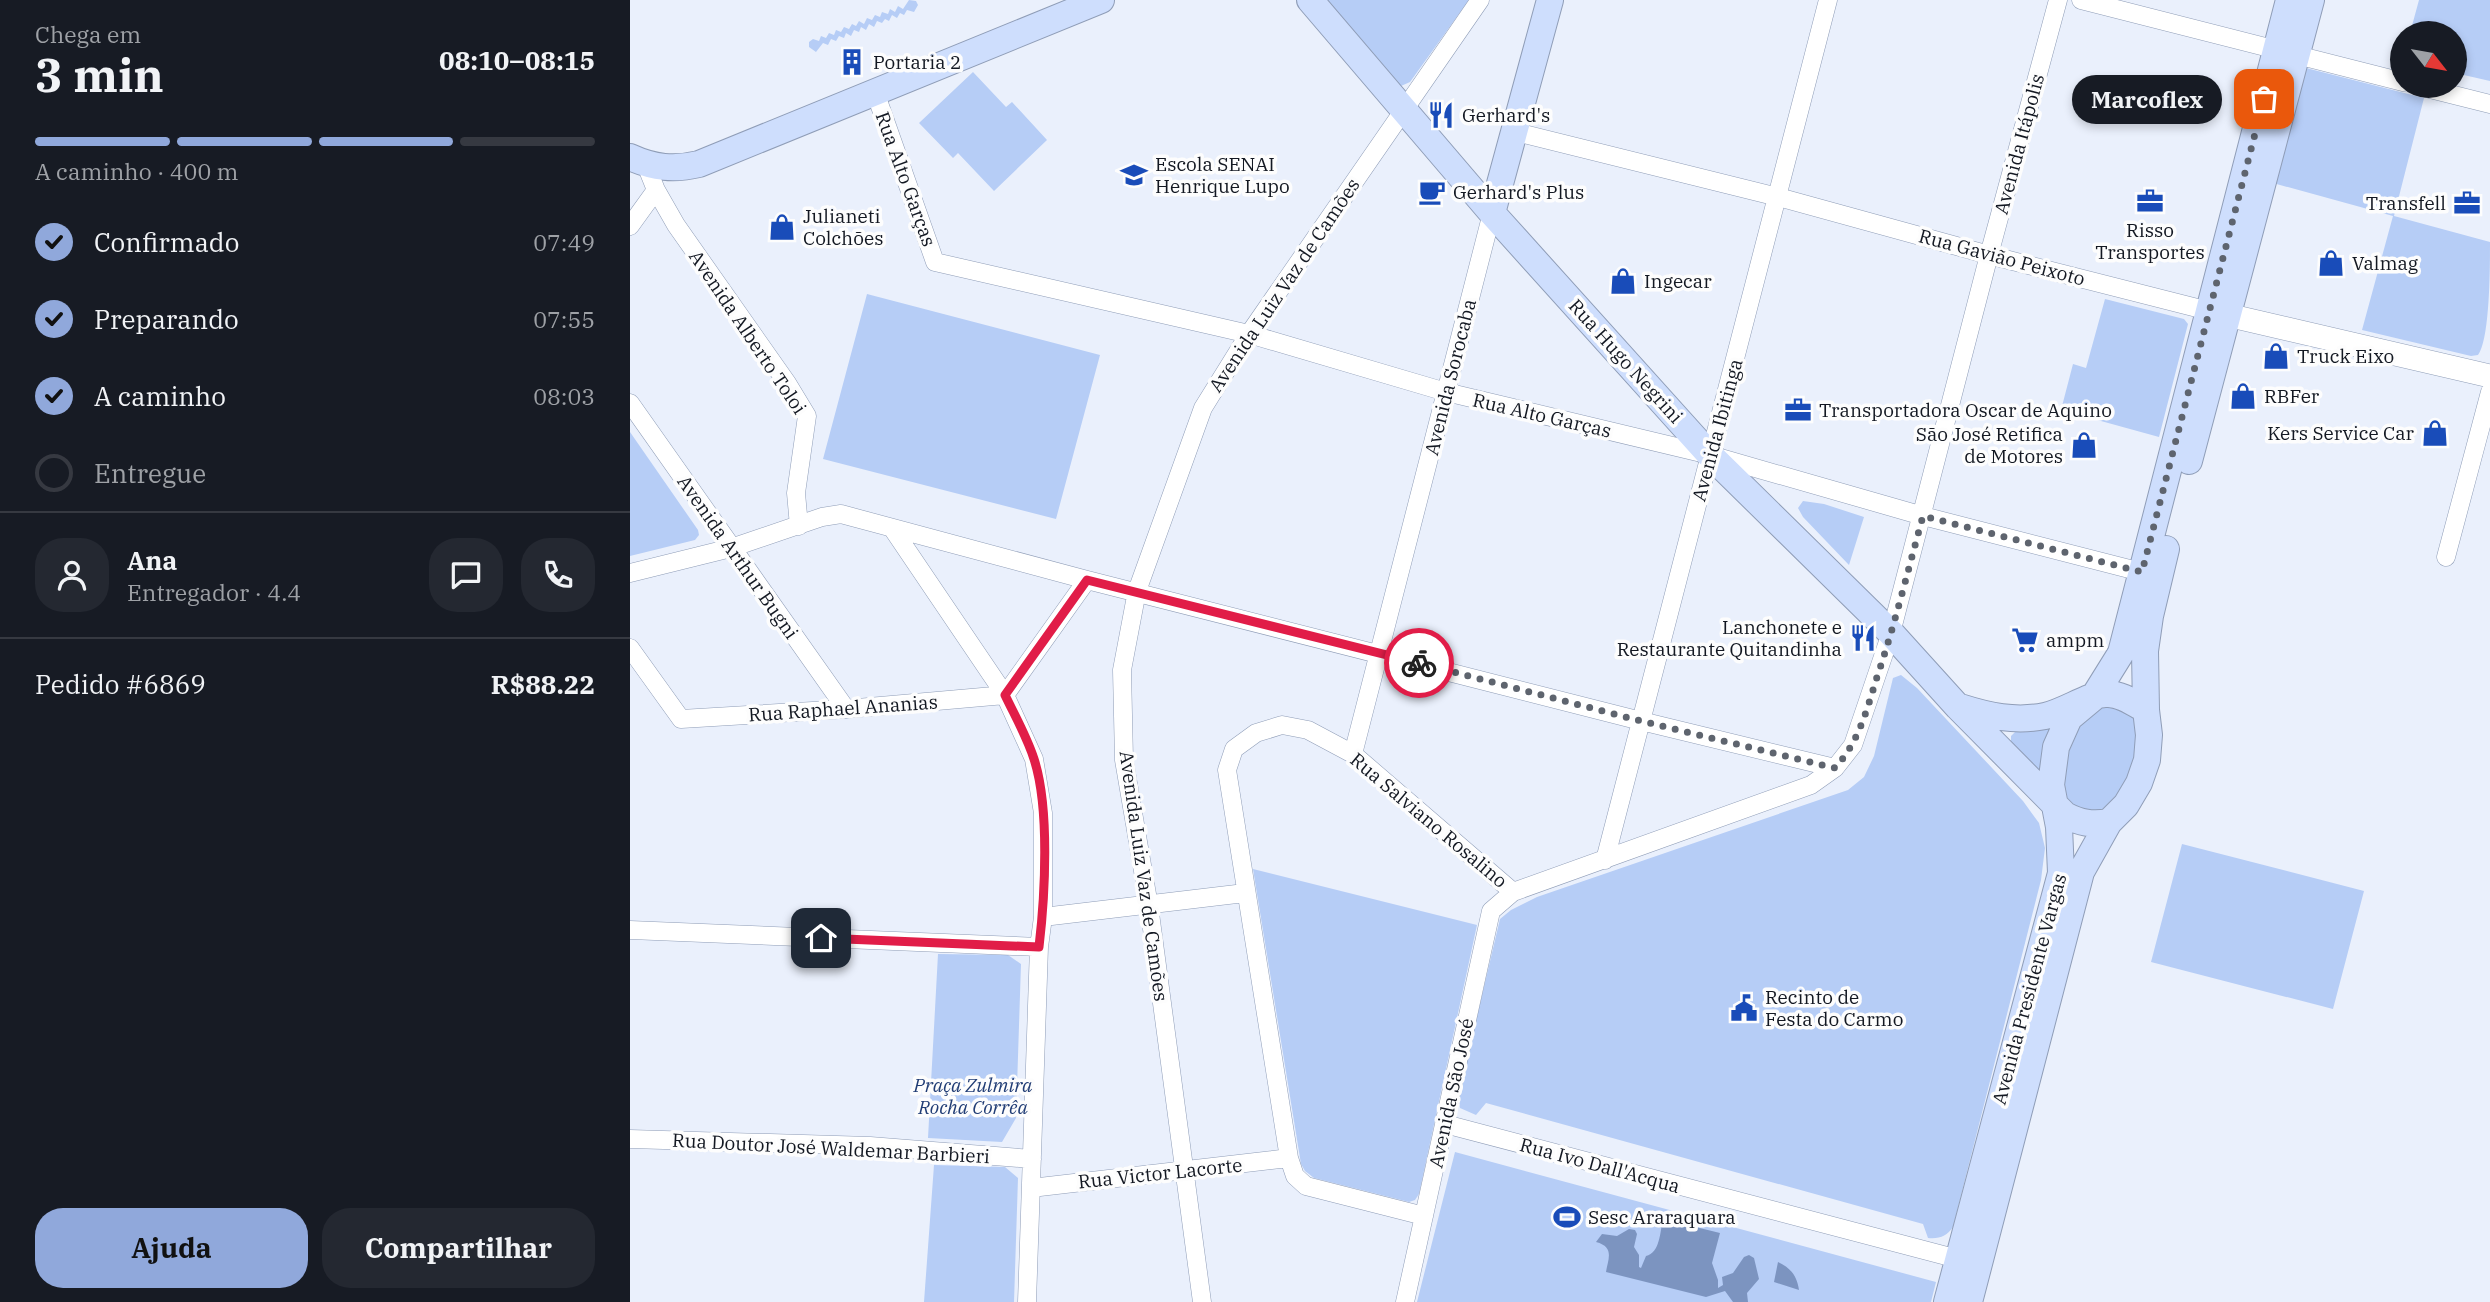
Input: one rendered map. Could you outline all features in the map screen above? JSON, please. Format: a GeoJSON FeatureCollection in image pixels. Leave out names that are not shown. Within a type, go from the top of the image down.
{"type":"FeatureCollection","features":[{"type":"Feature","properties":{"kind":"main road"},"geometry":{"type":"LineString","coordinates":[[638,161],[680,169],[699,164],[1101,0]]}},
{"type":"Feature","properties":{"kind":"main road","name":"Rua Hugo Negrini"},"geometry":{"type":"LineString","coordinates":[[1310,0],[1492,212],[1710,455],[1891,633],[1958,707],[2053,804]]}},
{"type":"Feature","properties":{"kind":"main road","name":"Avenida Sorocaba"},"geometry":{"type":"LineString","coordinates":[[1492,212],[1516,132],[1549,0]]}},
{"type":"Feature","properties":{"kind":"main road","name":"Avenida Presidente Vargas"},"geometry":{"type":"LineString","coordinates":[[2287,52],[2289,0]]}},
{"type":"Feature","properties":{"kind":"main road","name":"Avenida Presidente Vargas"},"geometry":{"type":"LineString","coordinates":[[1947,1302],[2061,873],[2059,827],[2051,785],[2056,747],[2069,718],[2092,698],[2121,653],[2150,574],[2287,52],[2311,0]]}},
{"type":"Feature","properties":{"kind":"main road"},"geometry":{"type":"LineString","coordinates":[[1469,185],[1502,179]]}},
{"type":"Feature","properties":{"kind":"main road","name":"Avenida Presidente Vargas"},"geometry":{"type":"LineString","coordinates":[[1969,1302],[2081,872],[2109,822],[2126,805],[2139,783],[2147,760],[2149,735],[2145,650],[2150,574]]}},
{"type":"Feature","properties":{"kind":"main road"},"geometry":{"type":"LineString","coordinates":[[1958,707],[2001,718],[2022,719],[2062,712],[2106,694],[2127,699],[2146,710]]}},
{"type":"Feature","properties":{"kind":"main road"},"geometry":{"type":"LineString","coordinates":[[2053,804],[2064,815],[2078,822],[2109,822]]}},
{"type":"Feature","properties":{"kind":"street","name":"Avenida Luiz Vaz de Camões"},"geometry":{"type":"LineString","coordinates":[[1202,1302],[1149,906],[1124,760],[1122,670],[1137,590],[1203,408],[1249,334],[1480,0]]}},
{"type":"Feature","properties":{"kind":"street","name":"Avenida Ibitinga"},"geometry":{"type":"LineString","coordinates":[[1605,860],[1828,0]]}},
{"type":"Feature","properties":{"kind":"street","name":"Avenida Itápolis"},"geometry":{"type":"LineString","coordinates":[[1835,768],[1845,757],[1859,732],[1891,633],[2058,0]]}},
{"type":"Feature","properties":{"kind":"street"},"geometry":{"type":"LineString","coordinates":[[2081,0],[2390,79]]}},
{"type":"Feature","properties":{"kind":"street","name":"Rua Alto Garças"},"geometry":{"type":"LineString","coordinates":[[875,92],[935,262],[1249,334],[1446,392],[1710,455],[1923,516],[2150,574]]}},
{"type":"Feature","properties":{"kind":"street"},"geometry":{"type":"LineString","coordinates":[[2466,98],[2490,104]]}},
{"type":"Feature","properties":{"kind":"street","name":"Rua Gavião Peixoto"},"geometry":{"type":"LineString","coordinates":[[1516,132],[1777,197],[2218,314],[2490,376]]}},
{"type":"Feature","properties":{"kind":"street","name":"Avenida Alberto Toloi"},"geometry":{"type":"LineString","coordinates":[[638,161],[676,225],[807,416],[796,493],[799,526]]}},
{"type":"Feature","properties":{"kind":"street"},"geometry":{"type":"LineString","coordinates":[[630,226],[656,190]]}},
{"type":"Feature","properties":{"kind":"street","name":"Avenida Sorocaba"},"geometry":{"type":"LineString","coordinates":[[1353,754],[1492,212]]}},
{"type":"Feature","properties":{"kind":"street"},"geometry":{"type":"LineString","coordinates":[[2446,557],[2490,392]]}},
{"type":"Feature","properties":{"kind":"street","name":"Avenida Arthur Bugni"},"geometry":{"type":"LineString","coordinates":[[630,404],[846,709]]}},
{"type":"Feature","properties":{"kind":"street"},"geometry":{"type":"LineString","coordinates":[[630,573],[731,548],[822,517],[841,514],[1087,580],[1137,590],[1641,721],[1835,768]]}},
{"type":"Feature","properties":{"kind":"street"},"geometry":{"type":"LineString","coordinates":[[892,528],[1005,695],[1034,759],[1039,786],[1043,813],[1042,917],[1027,1302]]}},
{"type":"Feature","properties":{"kind":"street"},"geometry":{"type":"LineString","coordinates":[[1005,695],[1087,580]]}},
{"type":"Feature","properties":{"kind":"street","name":"Rua Raphael Ananias"},"geometry":{"type":"LineString","coordinates":[[630,648],[681,719],[846,709],[1005,695]]}},
{"type":"Feature","properties":{"kind":"street","name":"Rua Salviano Rosalino"},"geometry":{"type":"LineString","coordinates":[[1424,1216],[1306,1186],[1295,1176],[1289,1158],[1227,770],[1234,749],[1255,733],[1282,725],[1308,730],[1353,754],[1513,892],[1805,788],[1835,768]]}},
{"type":"Feature","properties":{"kind":"street","name":"Avenida São José"},"geometry":{"type":"LineString","coordinates":[[1405,1302],[1491,911],[1513,892]]}},
{"type":"Feature","properties":{"kind":"street"},"geometry":{"type":"LineString","coordinates":[[1042,917],[1245,893]]}},
{"type":"Feature","properties":{"kind":"street"},"geometry":{"type":"LineString","coordinates":[[630,930],[1039,947]]}},
{"type":"Feature","properties":{"kind":"street","name":"Rua Ivo Dall'Acqua"},"geometry":{"type":"LineString","coordinates":[[1445,1124],[1958,1259]]}},
{"type":"Feature","properties":{"kind":"street","name":"Rua Doutor José Waldemar Barbieri"},"geometry":{"type":"LineString","coordinates":[[630,1139],[870,1146],[1032,1159]]}},
{"type":"Feature","properties":{"kind":"street","name":"Rua Victor Lacorte"},"geometry":{"type":"LineString","coordinates":[[1031,1188],[1289,1158]]}},
{"type":"Feature","properties":{"kind":"green space"},"geometry":{"type":"Polygon","coordinates":[[[909,0],[916,1],[918,5],[914,12],[907,10],[897,18],[892,15],[889,21],[877,21],[874,27],[869,24],[866,30],[861,27],[859,32],[854,30],[851,36],[846,33],[844,38],[839,36],[836,41],[831,39],[828,45],[823,43],[816,52],[809,47],[809,42],[813,39],[819,41],[821,36],[826,38],[829,33],[834,35],[836,30],[841,32],[844,27],[849,29],[859,21],[864,24],[867,18],[872,20],[875,15],[880,17],[882,12],[888,14],[890,9],[895,12],[898,6],[903,9],[909,0]]]}},
{"type":"Feature","properties":{"kind":"green space"},"geometry":{"type":"Polygon","coordinates":[[[1320,0],[1469,0],[1410,82],[1401,86],[1392,80],[1320,0]]]}},
{"type":"Feature","properties":{"kind":"green space"},"geometry":{"type":"Polygon","coordinates":[[[2419,0],[2490,0],[2490,81],[2468,76],[2468,21],[2413,21],[2419,0]]]}},
{"type":"Feature","properties":{"kind":"green space"},"geometry":{"type":"Polygon","coordinates":[[[2306,68],[2390,89],[2390,98],[2424,98],[2394,216],[2490,242],[2487,319],[2478,355],[2471,356],[2362,330],[2393,216],[2273,183],[2306,68]]]}},
{"type":"Feature","properties":{"kind":"green space"},"geometry":{"type":"Polygon","coordinates":[[[973,72],[1006,107],[1012,102],[1047,140],[994,191],[958,153],[953,158],[919,123],[973,72]]]}},
{"type":"Feature","properties":{"kind":"green space"},"geometry":{"type":"Polygon","coordinates":[[[867,294],[1100,355],[1056,519],[823,459],[867,294]]]}},
{"type":"Feature","properties":{"kind":"green space"},"geometry":{"type":"Polygon","coordinates":[[[2105,299],[2184,319],[2188,324],[2159,437],[2061,410],[2073,364],[2086,368],[2105,299]]]}},
{"type":"Feature","properties":{"kind":"green space"},"geometry":{"type":"Polygon","coordinates":[[[630,432],[698,530],[699,535],[695,540],[630,556],[630,432]]]}},
{"type":"Feature","properties":{"kind":"green space"},"geometry":{"type":"Polygon","coordinates":[[[1803,501],[1824,504],[1864,517],[1849,565],[1803,517],[1798,508],[1803,501]]]}},
{"type":"Feature","properties":{"kind":"green space","name":"Recinto de Festa do Carmo"},"geometry":{"type":"Polygon","coordinates":[[[1901,675],[1917,688],[2023,801],[2039,823],[2045,848],[2041,880],[1953,1227],[1948,1233],[1928,1238],[1923,1224],[1486,1103],[1476,1115],[1460,1108],[1458,1097],[1500,919],[1511,910],[1537,897],[1848,790],[1864,777],[1874,756],[1893,678],[1901,675]]]}},
{"type":"Feature","properties":{"kind":"green space"},"geometry":{"type":"Polygon","coordinates":[[[2104,705],[2123,711],[2139,723],[2137,767],[2107,811],[2087,813],[2063,800],[2066,737],[2104,705]]]}},
{"type":"Feature","properties":{"kind":"green space"},"geometry":{"type":"Polygon","coordinates":[[[2054,725],[2041,776],[2011,744],[2011,736],[2017,730],[2054,725]]]}},
{"type":"Feature","properties":{"kind":"green space"},"geometry":{"type":"Polygon","coordinates":[[[2182,844],[2364,891],[2333,1009],[2151,962],[2182,844]]]}},
{"type":"Feature","properties":{"kind":"green space"},"geometry":{"type":"Polygon","coordinates":[[[1253,869],[1477,925],[1419,1194],[1415,1200],[1409,1202],[1314,1178],[1301,1164],[1253,869]]]}},
{"type":"Feature","properties":{"kind":"green space","name":"Praça Zulmira Rocha Corrêa"},"geometry":{"type":"Polygon","coordinates":[[[938,954],[1008,955],[1021,964],[1016,1118],[1002,1142],[928,1138],[938,954]]]}},
{"type":"Feature","properties":{"kind":"green space","name":"Sesc Araraquara"},"geometry":{"type":"Polygon","coordinates":[[[1455,1152],[1936,1282],[1931,1302],[1417,1302],[1455,1152]]]}},
{"type":"Feature","properties":{"kind":"green space","name":"Praça Zulmira Rocha Corrêa"},"geometry":{"type":"Polygon","coordinates":[[[934,1165],[1005,1167],[1018,1178],[1014,1302],[924,1302],[934,1165]]]}},
{"type":"Feature","properties":{"kind":"shaded area"},"geometry":{"type":"Polygon","coordinates":[[[1663,1219],[1720,1233],[1712,1263],[1718,1288],[1723,1285],[1722,1277],[1733,1273],[1744,1257],[1749,1255],[1754,1258],[1759,1279],[1747,1293],[1748,1302],[1733,1302],[1725,1291],[1706,1297],[1606,1272],[1608,1250],[1596,1242],[1602,1234],[1617,1236],[1629,1229],[1635,1230],[1637,1234],[1634,1247],[1639,1255],[1641,1268],[1646,1256],[1657,1246],[1663,1219]]]}},
{"type":"Feature","properties":{"kind":"shaded area"},"geometry":{"type":"Polygon","coordinates":[[[1778,1262],[1793,1273],[1799,1290],[1774,1282],[1778,1262]]]}},
{"type":"Feature","properties":{"kind":"way so far"},"geometry":{"type":"LineString","coordinates":[[1419,663],[1835,768],[1853,745],[1859,732],[1891,633],[1923,516],[2142,572],[2264,99]]}},
{"type":"Feature","properties":{"kind":"place","name":"Portaria 2"},"geometry":{"type":"Point","coordinates":[852,62]}},
{"type":"Feature","properties":{"kind":"place","name":"Marcoflex"},"geometry":{"type":"Point","coordinates":[2264,99]}},
{"type":"Feature","properties":{"kind":"place","name":"Gerhard's"},"geometry":{"type":"Point","coordinates":[1441,115]}},
{"type":"Feature","properties":{"kind":"place","name":"Escola SENAI Henrique Lupo"},"geometry":{"type":"Point","coordinates":[1134,175]}},
{"type":"Feature","properties":{"kind":"place","name":"Gerhard's Plus"},"geometry":{"type":"Point","coordinates":[1432,192]}},
{"type":"Feature","properties":{"kind":"place","name":"Risso Transportes"},"geometry":{"type":"Point","coordinates":[2150,201]}},
{"type":"Feature","properties":{"kind":"place","name":"Transfell"},"geometry":{"type":"Point","coordinates":[2467,203]}},
{"type":"Feature","properties":{"kind":"place","name":"Julianeti Colchões"},"geometry":{"type":"Point","coordinates":[782,227]}},
{"type":"Feature","properties":{"kind":"place","name":"Valmag"},"geometry":{"type":"Point","coordinates":[2331,263]}},
{"type":"Feature","properties":{"kind":"place","name":"Ingecar"},"geometry":{"type":"Point","coordinates":[1623,281]}},
{"type":"Feature","properties":{"kind":"place","name":"Truck Eixo"},"geometry":{"type":"Point","coordinates":[2276,356]}},
{"type":"Feature","properties":{"kind":"place","name":"RBFer"},"geometry":{"type":"Point","coordinates":[2243,396]}},
{"type":"Feature","properties":{"kind":"place","name":"Transportadora Oscar de Aquino"},"geometry":{"type":"Point","coordinates":[1798,410]}},
{"type":"Feature","properties":{"kind":"place","name":"Kers Service Car"},"geometry":{"type":"Point","coordinates":[2435,433]}},
{"type":"Feature","properties":{"kind":"place","name":"São José Retifica de Motores"},"geometry":{"type":"Point","coordinates":[2084,445]}},
{"type":"Feature","properties":{"kind":"place","name":"Lanchonete e Restaurante Quitandinha"},"geometry":{"type":"Point","coordinates":[1863,638]}},
{"type":"Feature","properties":{"kind":"place","name":"ampm"},"geometry":{"type":"Point","coordinates":[2025,640]}},
{"type":"Feature","properties":{"kind":"place","name":"Recinto de Festa do Carmo"},"geometry":{"type":"Point","coordinates":[1744,1008]}},
{"type":"Feature","properties":{"kind":"place","name":"Sesc Araraquara"},"geometry":{"type":"Point","coordinates":[1567,1217]}},
{"type":"Feature","properties":{"kind":"route"},"geometry":{"type":"LineString","coordinates":[[821,938],[1039,947],[1042,917],[1043,813],[1034,759],[1005,695],[1087,580],[1137,590],[1419,663]]}}]}
